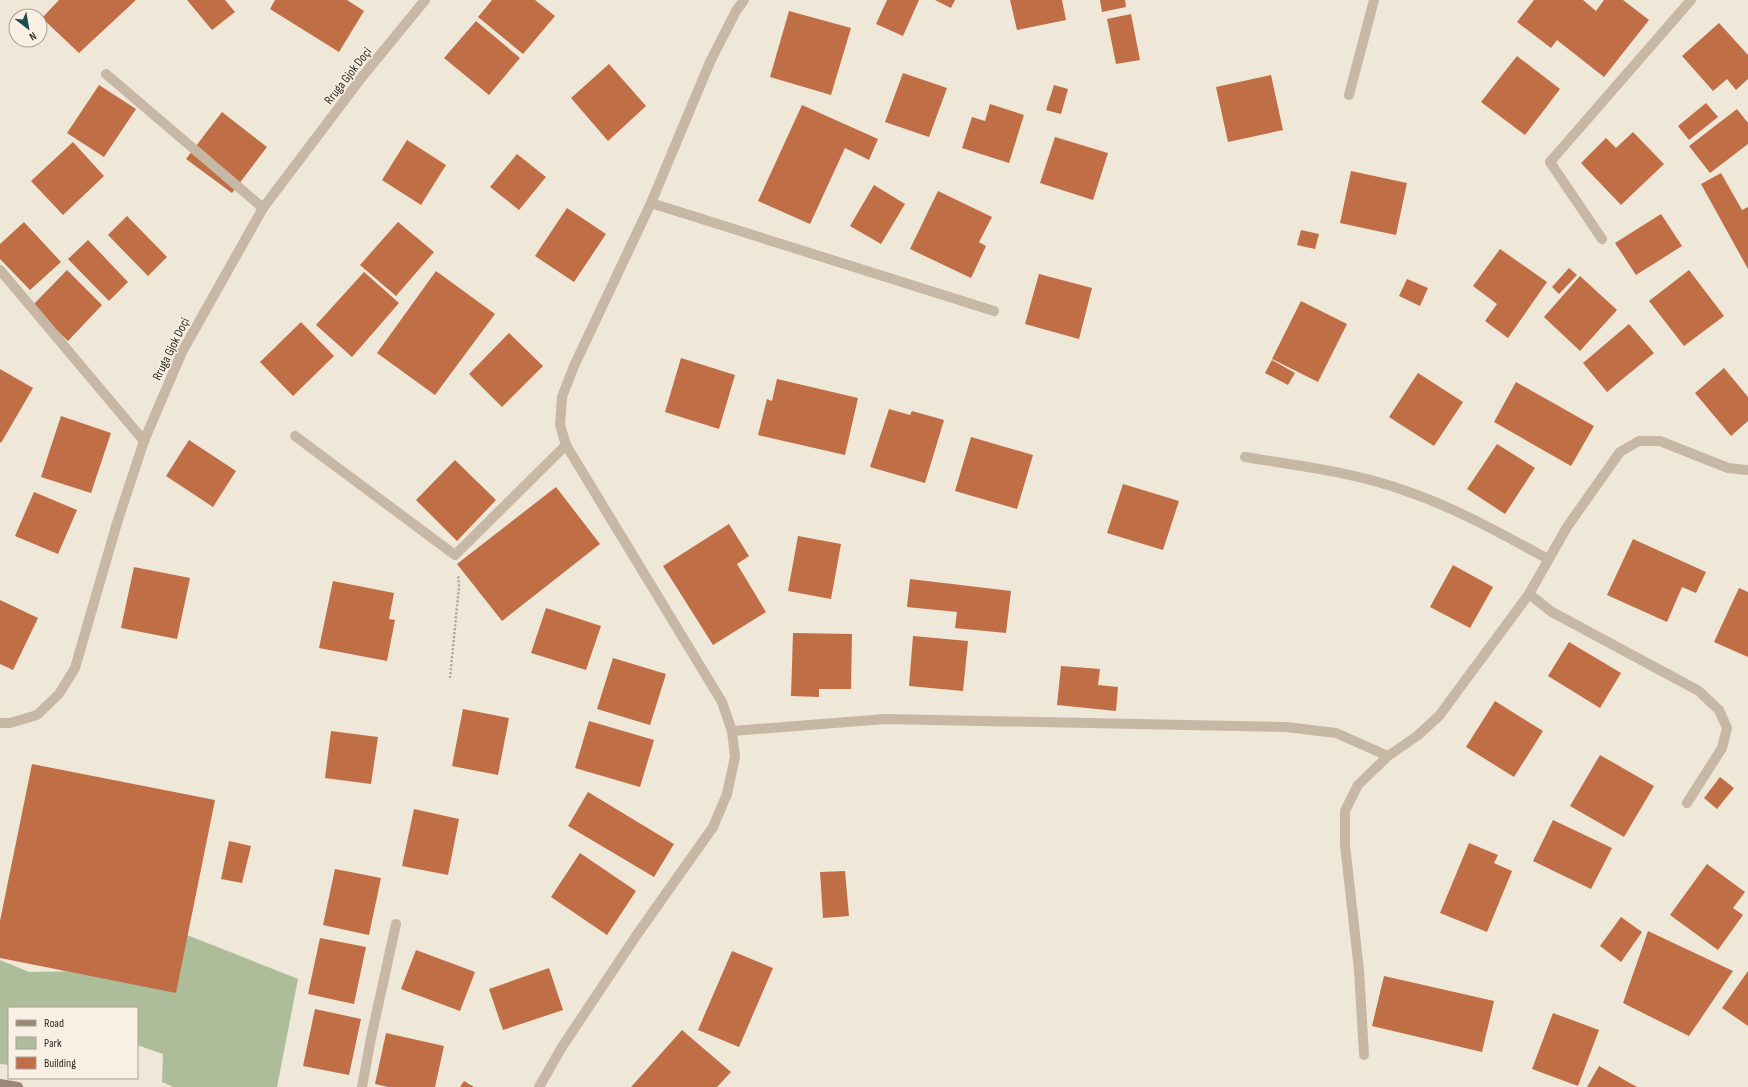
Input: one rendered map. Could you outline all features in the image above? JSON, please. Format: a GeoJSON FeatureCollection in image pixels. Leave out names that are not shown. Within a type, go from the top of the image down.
{"type":"FeatureCollection","features":[{"type":"Feature","properties":{"kind":"street"},"geometry":{"type":"LineString","coordinates":[[539,1087],[562,1047],[713,827],[727,794],[735,757],[732,731],[722,702],[566,445],[560,425],[562,397],[574,366],[600,308],[651,203],[710,62],[744,0]]}},
{"type":"Feature","properties":{"kind":"street"},"geometry":{"type":"LineString","coordinates":[[1349,95],[1374,0]]}},
{"type":"Feature","properties":{"kind":"street"},"geometry":{"type":"LineString","coordinates":[[1602,240],[1550,162],[1691,0]]}},
{"type":"Feature","properties":{"kind":"street","name":"Rruga Gjok Doçi"},"geometry":{"type":"LineString","coordinates":[[0,723],[10,723],[37,715],[59,694],[75,668],[117,522],[144,441],[182,352],[263,208],[420,2]]}},
{"type":"Feature","properties":{"kind":"street"},"geometry":{"type":"LineString","coordinates":[[106,74],[263,208]]}},
{"type":"Feature","properties":{"kind":"street"},"geometry":{"type":"LineString","coordinates":[[651,203],[994,311]]}},
{"type":"Feature","properties":{"kind":"street"},"geometry":{"type":"LineString","coordinates":[[0,270],[144,441]]}},
{"type":"Feature","properties":{"kind":"street"},"geometry":{"type":"LineString","coordinates":[[295,436],[455,555],[566,445]]}},
{"type":"Feature","properties":{"kind":"street"},"geometry":{"type":"LineString","coordinates":[[1364,1055],[1359,970],[1346,845],[1345,811],[1358,785],[1388,756],[1417,736],[1439,716],[1529,594],[1566,527],[1620,452],[1639,441],[1660,441],[1728,468],[1748,470]]}},
{"type":"Feature","properties":{"kind":"street"},"geometry":{"type":"LineString","coordinates":[[1245,457],[1341,473],[1405,490],[1465,515],[1548,559]]}},
{"type":"Feature","properties":{"kind":"street"},"geometry":{"type":"LineString","coordinates":[[1529,594],[1552,612],[1699,691],[1719,710],[1727,728],[1722,748],[1687,803]]}},
{"type":"Feature","properties":{"kind":"street"},"geometry":{"type":"LineString","coordinates":[[732,731],[885,719],[1286,727],[1336,733],[1388,756]]}},
{"type":"Feature","properties":{"kind":"street"},"geometry":{"type":"LineString","coordinates":[[362,1087],[396,924]]}},
{"type":"Feature","properties":{"kind":"street"},"geometry":{"type":"LineString","coordinates":[[0,1084],[18,1087]]}},
{"type":"Feature","properties":{"kind":"path"},"geometry":{"type":"LineString","coordinates":[[450,678],[460,586],[455,555]]}},
{"type":"Feature","properties":{"kind":"green space"},"geometry":{"type":"Polygon","coordinates":[[[182,933],[298,979],[277,1087],[173,1087],[162,1082],[163,1054],[138,1045],[138,1007],[8,1007],[8,1065],[0,1064],[0,960],[29,972],[153,970],[182,933]]]}},
{"type":"Feature","properties":{"kind":"building"},"geometry":{"type":"Polygon","coordinates":[[[59,0],[136,0],[79,53],[48,24],[48,12],[59,0]]]}},
{"type":"Feature","properties":{"kind":"building"},"geometry":{"type":"Polygon","coordinates":[[[187,0],[225,0],[235,12],[212,30],[187,0]]]}},
{"type":"Feature","properties":{"kind":"building"},"geometry":{"type":"Polygon","coordinates":[[[275,0],[347,0],[364,11],[339,52],[270,9],[275,0]]]}},
{"type":"Feature","properties":{"kind":"building"},"geometry":{"type":"Polygon","coordinates":[[[492,0],[535,0],[555,16],[523,54],[478,17],[492,0]]]}},
{"type":"Feature","properties":{"kind":"building"},"geometry":{"type":"Polygon","coordinates":[[[887,0],[919,0],[903,36],[876,24],[887,0]]]}},
{"type":"Feature","properties":{"kind":"building"},"geometry":{"type":"Polygon","coordinates":[[[935,0],[955,0],[951,8],[935,0]]]}},
{"type":"Feature","properties":{"kind":"building"},"geometry":{"type":"Polygon","coordinates":[[[1010,0],[1062,0],[1066,20],[1017,30],[1010,0]]]}},
{"type":"Feature","properties":{"kind":"building"},"geometry":{"type":"Polygon","coordinates":[[[1100,0],[1125,0],[1126,7],[1102,12],[1100,0]]]}},
{"type":"Feature","properties":{"kind":"building"},"geometry":{"type":"Polygon","coordinates":[[[1534,0],[1583,0],[1596,11],[1604,0],[1623,0],[1649,20],[1604,77],[1557,40],[1551,48],[1517,22],[1534,0]]]}},
{"type":"Feature","properties":{"kind":"building"},"geometry":{"type":"Polygon","coordinates":[[[789,11],[851,28],[831,95],[770,77],[789,11]]]}},
{"type":"Feature","properties":{"kind":"building"},"geometry":{"type":"Polygon","coordinates":[[[1131,14],[1140,60],[1116,64],[1107,19],[1131,14]]]}},
{"type":"Feature","properties":{"kind":"building"},"geometry":{"type":"Polygon","coordinates":[[[476,21],[520,58],[489,95],[444,58],[476,21]]]}},
{"type":"Feature","properties":{"kind":"building"},"geometry":{"type":"Polygon","coordinates":[[[1719,23],[1748,55],[1748,79],[1736,90],[1727,79],[1713,91],[1682,56],[1719,23]]]}},
{"type":"Feature","properties":{"kind":"building"},"geometry":{"type":"Polygon","coordinates":[[[1517,56],[1560,89],[1525,135],[1481,102],[1517,56]]]}},
{"type":"Feature","properties":{"kind":"building"},"geometry":{"type":"Polygon","coordinates":[[[609,64],[646,106],[608,141],[571,98],[609,64]]]}},
{"type":"Feature","properties":{"kind":"building"},"geometry":{"type":"Polygon","coordinates":[[[903,73],[947,88],[929,137],[885,122],[903,73]]]}},
{"type":"Feature","properties":{"kind":"building"},"geometry":{"type":"Polygon","coordinates":[[[1271,75],[1283,130],[1228,142],[1216,87],[1271,75]]]}},
{"type":"Feature","properties":{"kind":"building"},"geometry":{"type":"Polygon","coordinates":[[[99,85],[136,109],[104,157],[67,133],[99,85]]]}},
{"type":"Feature","properties":{"kind":"building"},"geometry":{"type":"Polygon","coordinates":[[[1054,85],[1068,89],[1061,114],[1046,110],[1054,85]]]}},
{"type":"Feature","properties":{"kind":"building"},"geometry":{"type":"Polygon","coordinates":[[[1706,103],[1718,117],[1689,140],[1678,126],[1706,103]]]}},
{"type":"Feature","properties":{"kind":"building"},"geometry":{"type":"Polygon","coordinates":[[[990,104],[1024,115],[1009,163],[962,148],[972,117],[985,121],[990,104]]]}},
{"type":"Feature","properties":{"kind":"building"},"geometry":{"type":"Polygon","coordinates":[[[802,105],[878,139],[869,160],[845,148],[810,224],[758,201],[802,105]]]}},
{"type":"Feature","properties":{"kind":"building"},"geometry":{"type":"Polygon","coordinates":[[[1737,109],[1748,123],[1748,144],[1710,173],[1689,146],[1737,109]]]}},
{"type":"Feature","properties":{"kind":"building"},"geometry":{"type":"Polygon","coordinates":[[[222,112],[267,147],[232,193],[186,159],[222,112]]]}},
{"type":"Feature","properties":{"kind":"building"},"geometry":{"type":"Polygon","coordinates":[[[1633,132],[1664,164],[1621,205],[1581,163],[1606,138],[1616,148],[1633,132]]]}},
{"type":"Feature","properties":{"kind":"building"},"geometry":{"type":"Polygon","coordinates":[[[1055,137],[1108,153],[1093,200],[1040,183],[1055,137]]]}},
{"type":"Feature","properties":{"kind":"building"},"geometry":{"type":"Polygon","coordinates":[[[407,140],[446,165],[421,205],[382,180],[407,140]]]}},
{"type":"Feature","properties":{"kind":"building"},"geometry":{"type":"Polygon","coordinates":[[[73,142],[104,176],[63,215],[31,181],[73,142]]]}},
{"type":"Feature","properties":{"kind":"building"},"geometry":{"type":"Polygon","coordinates":[[[517,154],[546,177],[519,210],[490,187],[517,154]]]}},
{"type":"Feature","properties":{"kind":"building"},"geometry":{"type":"Polygon","coordinates":[[[1351,171],[1407,183],[1396,235],[1340,223],[1351,171]]]}},
{"type":"Feature","properties":{"kind":"building"},"geometry":{"type":"Polygon","coordinates":[[[1721,173],[1742,210],[1748,207],[1748,269],[1701,184],[1721,173]]]}},
{"type":"Feature","properties":{"kind":"building"},"geometry":{"type":"Polygon","coordinates":[[[874,185],[905,204],[881,244],[850,226],[874,185]]]}},
{"type":"Feature","properties":{"kind":"building"},"geometry":{"type":"Polygon","coordinates":[[[938,191],[992,217],[979,242],[986,246],[971,278],[910,249],[938,191]]]}},
{"type":"Feature","properties":{"kind":"building"},"geometry":{"type":"Polygon","coordinates":[[[567,208],[606,234],[574,282],[535,256],[567,208]]]}},
{"type":"Feature","properties":{"kind":"building"},"geometry":{"type":"Polygon","coordinates":[[[1661,214],[1682,246],[1636,275],[1615,243],[1661,214]]]}},
{"type":"Feature","properties":{"kind":"building"},"geometry":{"type":"Polygon","coordinates":[[[127,216],[167,257],[148,276],[108,235],[127,216]]]}},
{"type":"Feature","properties":{"kind":"building"},"geometry":{"type":"Polygon","coordinates":[[[24,222],[61,262],[30,290],[0,259],[0,244],[24,222]]]}},
{"type":"Feature","properties":{"kind":"building"},"geometry":{"type":"Polygon","coordinates":[[[398,222],[434,252],[396,296],[360,265],[398,222]]]}},
{"type":"Feature","properties":{"kind":"building"},"geometry":{"type":"Polygon","coordinates":[[[1301,230],[1319,234],[1315,249],[1297,245],[1301,230]]]}},
{"type":"Feature","properties":{"kind":"building"},"geometry":{"type":"Polygon","coordinates":[[[88,240],[128,282],[109,301],[68,259],[88,240]]]}},
{"type":"Feature","properties":{"kind":"building"},"geometry":{"type":"Polygon","coordinates":[[[1500,249],[1547,282],[1508,338],[1485,321],[1497,304],[1473,286],[1500,249]]]}},
{"type":"Feature","properties":{"kind":"building"},"geometry":{"type":"Polygon","coordinates":[[[1569,268],[1577,275],[1559,294],[1552,287],[1569,268]]]}},
{"type":"Feature","properties":{"kind":"building"},"geometry":{"type":"Polygon","coordinates":[[[67,270],[102,305],[68,341],[32,306],[67,270]]]}},
{"type":"Feature","properties":{"kind":"building"},"geometry":{"type":"Polygon","coordinates":[[[1689,270],[1724,316],[1684,346],[1649,301],[1689,270]]]}},
{"type":"Feature","properties":{"kind":"building"},"geometry":{"type":"Polygon","coordinates":[[[436,271],[495,314],[435,395],[377,353],[436,271]]]}},
{"type":"Feature","properties":{"kind":"building"},"geometry":{"type":"Polygon","coordinates":[[[364,272],[399,303],[352,357],[316,325],[364,272]]]}},
{"type":"Feature","properties":{"kind":"building"},"geometry":{"type":"Polygon","coordinates":[[[1039,274],[1092,288],[1079,339],[1025,324],[1039,274]]]}},
{"type":"Feature","properties":{"kind":"building"},"geometry":{"type":"Polygon","coordinates":[[[1580,276],[1617,310],[1580,351],[1544,317],[1580,276]]]}},
{"type":"Feature","properties":{"kind":"building"},"geometry":{"type":"Polygon","coordinates":[[[1407,279],[1428,288],[1420,306],[1399,296],[1407,279]]]}},
{"type":"Feature","properties":{"kind":"building"},"geometry":{"type":"Polygon","coordinates":[[[1301,301],[1347,324],[1318,382],[1272,359],[1301,301]]]}},
{"type":"Feature","properties":{"kind":"building"},"geometry":{"type":"Polygon","coordinates":[[[301,322],[334,356],[293,396],[260,362],[301,322]]]}},
{"type":"Feature","properties":{"kind":"building"},"geometry":{"type":"Polygon","coordinates":[[[1629,324],[1654,353],[1607,392],[1583,363],[1629,324]]]}},
{"type":"Feature","properties":{"kind":"building"},"geometry":{"type":"Polygon","coordinates":[[[509,333],[543,366],[502,407],[469,374],[509,333]]]}},
{"type":"Feature","properties":{"kind":"building"},"geometry":{"type":"Polygon","coordinates":[[[681,358],[735,375],[719,429],[665,412],[681,358]]]}},
{"type":"Feature","properties":{"kind":"building"},"geometry":{"type":"Polygon","coordinates":[[[1272,360],[1295,373],[1288,385],[1265,373],[1272,360]]]}},
{"type":"Feature","properties":{"kind":"building"},"geometry":{"type":"Polygon","coordinates":[[[1724,368],[1748,397],[1748,421],[1731,436],[1695,393],[1724,368]]]}},
{"type":"Feature","properties":{"kind":"building"},"geometry":{"type":"Polygon","coordinates":[[[0,369],[33,388],[1,443],[0,442],[0,369]]]}},
{"type":"Feature","properties":{"kind":"building"},"geometry":{"type":"Polygon","coordinates":[[[1418,373],[1463,402],[1434,446],[1389,417],[1418,373]]]}},
{"type":"Feature","properties":{"kind":"building"},"geometry":{"type":"Polygon","coordinates":[[[777,379],[858,398],[845,455],[758,435],[767,399],[772,401],[777,379]]]}},
{"type":"Feature","properties":{"kind":"building"},"geometry":{"type":"Polygon","coordinates":[[[1516,382],[1594,426],[1571,466],[1494,422],[1516,382]]]}},
{"type":"Feature","properties":{"kind":"building"},"geometry":{"type":"Polygon","coordinates":[[[889,409],[910,415],[912,411],[944,420],[925,483],[870,467],[889,409]]]}},
{"type":"Feature","properties":{"kind":"building"},"geometry":{"type":"Polygon","coordinates":[[[61,416],[111,433],[91,493],[41,477],[61,416]]]}},
{"type":"Feature","properties":{"kind":"building"},"geometry":{"type":"Polygon","coordinates":[[[971,437],[1033,455],[1017,509],[955,491],[971,437]]]}},
{"type":"Feature","properties":{"kind":"building"},"geometry":{"type":"Polygon","coordinates":[[[189,440],[236,471],[213,507],[166,476],[189,440]]]}},
{"type":"Feature","properties":{"kind":"building"},"geometry":{"type":"Polygon","coordinates":[[[1497,444],[1535,468],[1505,514],[1467,489],[1497,444]]]}},
{"type":"Feature","properties":{"kind":"building"},"geometry":{"type":"Polygon","coordinates":[[[455,460],[496,500],[457,541],[416,500],[455,460]]]}},
{"type":"Feature","properties":{"kind":"building"},"geometry":{"type":"Polygon","coordinates":[[[1123,484],[1179,501],[1163,550],[1107,533],[1123,484]]]}},
{"type":"Feature","properties":{"kind":"building"},"geometry":{"type":"Polygon","coordinates":[[[556,487],[600,544],[502,621],[457,564],[556,487]]]}},
{"type":"Feature","properties":{"kind":"building"},"geometry":{"type":"Polygon","coordinates":[[[34,492],[77,510],[58,554],[15,536],[34,492]]]}},
{"type":"Feature","properties":{"kind":"building"},"geometry":{"type":"Polygon","coordinates":[[[729,524],[749,556],[737,564],[766,612],[713,645],[663,566],[729,524]]]}},
{"type":"Feature","properties":{"kind":"building"},"geometry":{"type":"Polygon","coordinates":[[[798,536],[841,544],[831,599],[788,591],[798,536]]]}},
{"type":"Feature","properties":{"kind":"building"},"geometry":{"type":"Polygon","coordinates":[[[1633,539],[1706,572],[1696,593],[1682,587],[1667,622],[1607,595],[1633,539]]]}},
{"type":"Feature","properties":{"kind":"building"},"geometry":{"type":"Polygon","coordinates":[[[1453,565],[1493,587],[1470,628],[1430,607],[1453,565]]]}},
{"type":"Feature","properties":{"kind":"building"},"geometry":{"type":"Polygon","coordinates":[[[134,567],[190,578],[177,639],[121,628],[134,567]]]}},
{"type":"Feature","properties":{"kind":"building"},"geometry":{"type":"Polygon","coordinates":[[[910,579],[1011,591],[1006,633],[955,628],[957,612],[907,607],[910,579]]]}},
{"type":"Feature","properties":{"kind":"building"},"geometry":{"type":"Polygon","coordinates":[[[333,581],[394,593],[389,619],[395,620],[387,661],[319,648],[333,581]]]}},
{"type":"Feature","properties":{"kind":"building"},"geometry":{"type":"Polygon","coordinates":[[[1739,588],[1748,592],[1748,657],[1714,642],[1739,588]]]}},
{"type":"Feature","properties":{"kind":"building"},"geometry":{"type":"Polygon","coordinates":[[[0,600],[38,618],[13,670],[0,664],[0,600]]]}},
{"type":"Feature","properties":{"kind":"building"},"geometry":{"type":"Polygon","coordinates":[[[546,608],[601,626],[586,670],[531,653],[546,608]]]}},
{"type":"Feature","properties":{"kind":"building"},"geometry":{"type":"Polygon","coordinates":[[[793,633],[852,634],[851,689],[819,689],[819,697],[791,696],[793,633]]]}},
{"type":"Feature","properties":{"kind":"building"},"geometry":{"type":"Polygon","coordinates":[[[913,636],[968,641],[963,691],[909,686],[913,636]]]}},
{"type":"Feature","properties":{"kind":"building"},"geometry":{"type":"Polygon","coordinates":[[[1569,642],[1621,673],[1600,708],[1548,676],[1569,642]]]}},
{"type":"Feature","properties":{"kind":"building"},"geometry":{"type":"Polygon","coordinates":[[[613,658],[666,674],[650,725],[597,709],[613,658]]]}},
{"type":"Feature","properties":{"kind":"building"},"geometry":{"type":"Polygon","coordinates":[[[1061,666],[1100,669],[1098,685],[1118,687],[1116,711],[1057,705],[1061,666]]]}},
{"type":"Feature","properties":{"kind":"building"},"geometry":{"type":"Polygon","coordinates":[[[1495,701],[1543,731],[1514,777],[1466,747],[1495,701]]]}},
{"type":"Feature","properties":{"kind":"building"},"geometry":{"type":"Polygon","coordinates":[[[463,709],[509,718],[498,775],[452,766],[463,709]]]}},
{"type":"Feature","properties":{"kind":"building"},"geometry":{"type":"Polygon","coordinates":[[[589,721],[654,740],[640,787],[575,768],[589,721]]]}},
{"type":"Feature","properties":{"kind":"building"},"geometry":{"type":"Polygon","coordinates":[[[331,731],[378,737],[371,784],[325,778],[331,731]]]}},
{"type":"Feature","properties":{"kind":"building"},"geometry":{"type":"Polygon","coordinates":[[[1600,755],[1654,786],[1624,837],[1570,806],[1600,755]]]}},
{"type":"Feature","properties":{"kind":"building"},"geometry":{"type":"Polygon","coordinates":[[[32,764],[215,800],[176,993],[0,958],[0,921],[32,764]]]}},
{"type":"Feature","properties":{"kind":"building"},"geometry":{"type":"Polygon","coordinates":[[[1720,777],[1734,788],[1717,809],[1704,798],[1720,777]]]}},
{"type":"Feature","properties":{"kind":"building"},"geometry":{"type":"Polygon","coordinates":[[[588,792],[674,844],[654,877],[568,826],[588,792]]]}},
{"type":"Feature","properties":{"kind":"building"},"geometry":{"type":"Polygon","coordinates":[[[414,809],[459,819],[448,875],[402,866],[414,809]]]}},
{"type":"Feature","properties":{"kind":"building"},"geometry":{"type":"Polygon","coordinates":[[[1553,820],[1612,848],[1591,889],[1533,861],[1553,820]]]}},
{"type":"Feature","properties":{"kind":"building"},"geometry":{"type":"Polygon","coordinates":[[[229,841],[251,846],[242,883],[221,879],[229,841]]]}},
{"type":"Feature","properties":{"kind":"building"},"geometry":{"type":"Polygon","coordinates":[[[1469,843],[1498,855],[1494,863],[1512,871],[1487,932],[1440,913],[1469,843]]]}},
{"type":"Feature","properties":{"kind":"building"},"geometry":{"type":"Polygon","coordinates":[[[580,853],[636,891],[607,935],[551,897],[580,853]]]}},
{"type":"Feature","properties":{"kind":"building"},"geometry":{"type":"Polygon","coordinates":[[[1707,864],[1745,892],[1733,908],[1743,915],[1718,950],[1670,915],[1707,864]]]}},
{"type":"Feature","properties":{"kind":"building"},"geometry":{"type":"Polygon","coordinates":[[[335,869],[381,878],[369,935],[323,925],[335,869]]]}},
{"type":"Feature","properties":{"kind":"building"},"geometry":{"type":"Polygon","coordinates":[[[845,871],[849,916],[823,918],[820,872],[845,871]]]}},
{"type":"Feature","properties":{"kind":"building"},"geometry":{"type":"Polygon","coordinates":[[[1621,917],[1642,932],[1621,962],[1600,946],[1621,917]]]}},
{"type":"Feature","properties":{"kind":"building"},"geometry":{"type":"Polygon","coordinates":[[[1648,931],[1733,971],[1689,1036],[1623,1003],[1648,931]]]}},
{"type":"Feature","properties":{"kind":"building"},"geometry":{"type":"Polygon","coordinates":[[[320,938],[366,947],[354,1004],[308,994],[320,938]]]}},
{"type":"Feature","properties":{"kind":"building"},"geometry":{"type":"Polygon","coordinates":[[[416,950],[475,972],[460,1011],[401,989],[416,950]]]}},
{"type":"Feature","properties":{"kind":"building"},"geometry":{"type":"Polygon","coordinates":[[[732,951],[773,968],[739,1047],[698,1030],[732,951]]]}},
{"type":"Feature","properties":{"kind":"building"},"geometry":{"type":"Polygon","coordinates":[[[549,968],[563,1010],[503,1030],[489,989],[549,968]]]}},
{"type":"Feature","properties":{"kind":"building"},"geometry":{"type":"Polygon","coordinates":[[[1748,971],[1748,1026],[1722,1008],[1748,971]]]}},
{"type":"Feature","properties":{"kind":"building"},"geometry":{"type":"Polygon","coordinates":[[[1384,976],[1494,1001],[1482,1052],[1372,1026],[1384,976]]]}},
{"type":"Feature","properties":{"kind":"building"},"geometry":{"type":"Polygon","coordinates":[[[315,1009],[361,1019],[349,1075],[303,1066],[315,1009]]]}},
{"type":"Feature","properties":{"kind":"building"},"geometry":{"type":"Polygon","coordinates":[[[1553,1013],[1599,1030],[1578,1086],[1532,1069],[1553,1013]]]}},
{"type":"Feature","properties":{"kind":"building"},"geometry":{"type":"Polygon","coordinates":[[[682,1030],[731,1072],[717,1087],[631,1087],[682,1030]]]}},
{"type":"Feature","properties":{"kind":"building"},"geometry":{"type":"Polygon","coordinates":[[[386,1033],[444,1046],[435,1087],[388,1087],[375,1084],[386,1033]]]}},
{"type":"Feature","properties":{"kind":"building"},"geometry":{"type":"Polygon","coordinates":[[[1599,1066],[1637,1087],[1587,1087],[1599,1066]]]}},
{"type":"Feature","properties":{"kind":"building"},"geometry":{"type":"Polygon","coordinates":[[[464,1081],[474,1087],[460,1087],[464,1081]]]}}]}
